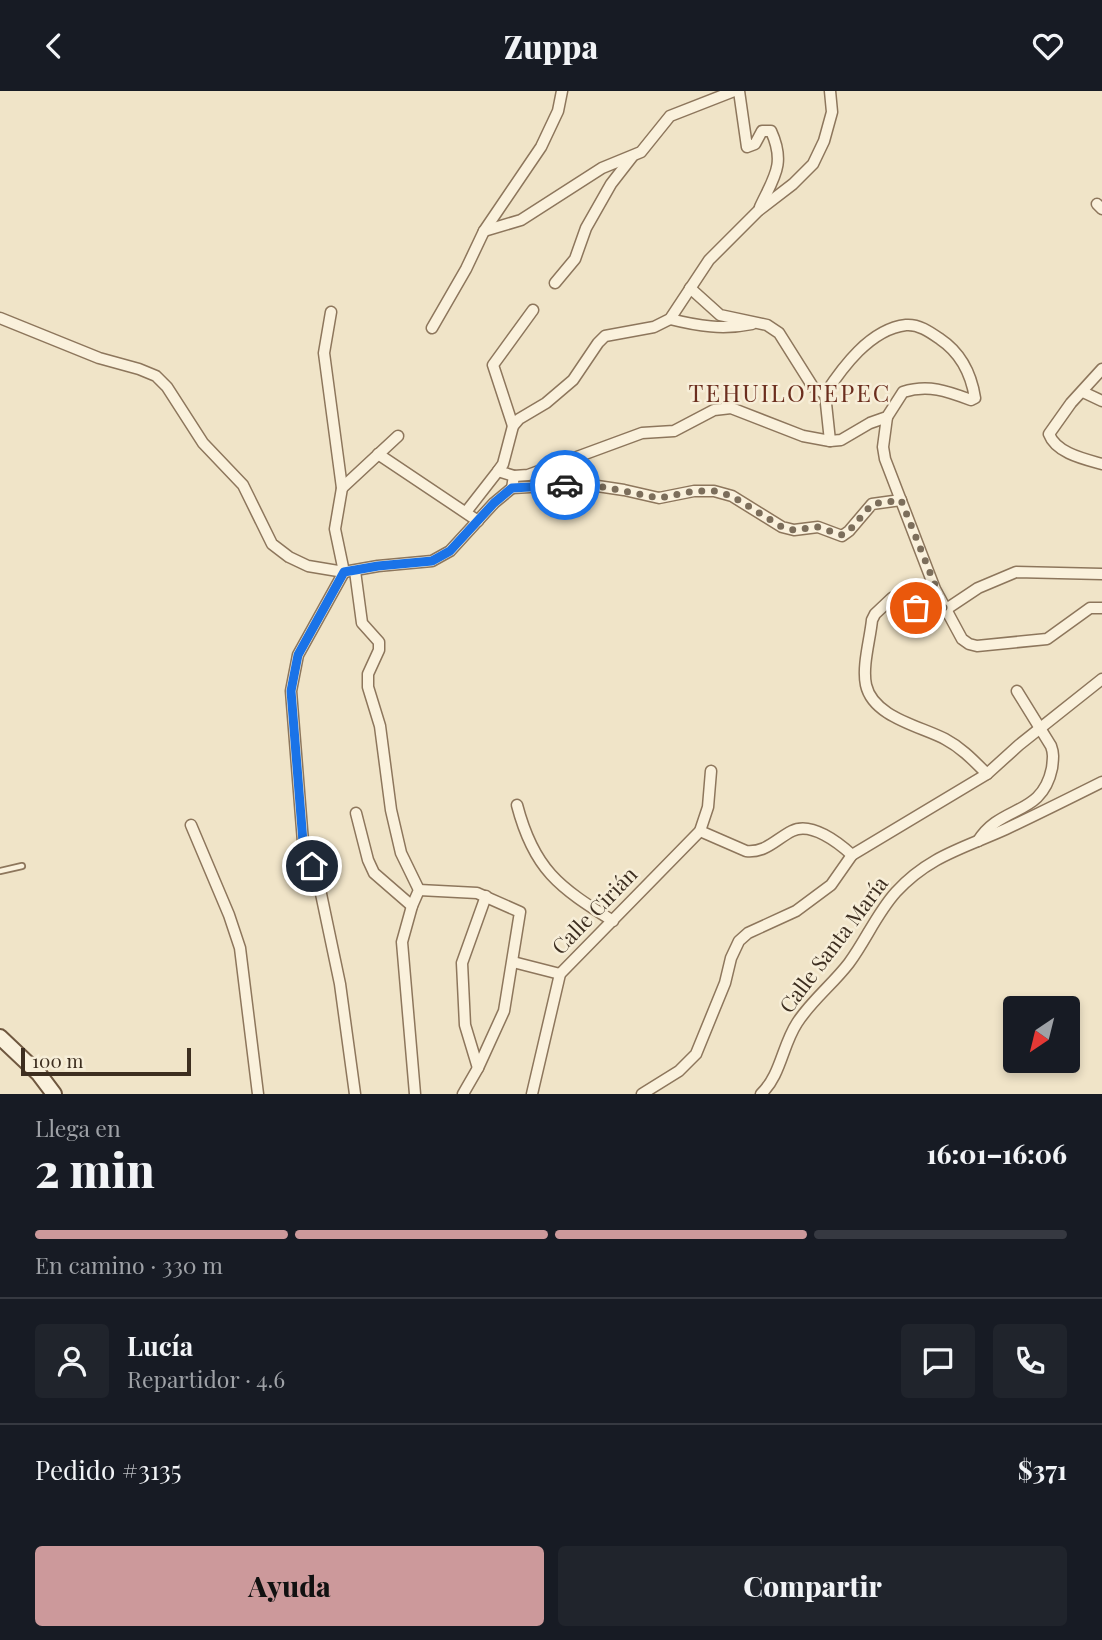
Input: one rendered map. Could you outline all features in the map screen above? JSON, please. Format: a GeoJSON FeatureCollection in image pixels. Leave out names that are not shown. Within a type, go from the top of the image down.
{"type":"FeatureCollection","features":[{"type":"Feature","properties":{"kind":"street"},"geometry":{"type":"LineString","coordinates":[[432,328],[484,231],[541,147],[558,111],[562,91]]}},
{"type":"Feature","properties":{"kind":"street"},"geometry":{"type":"LineString","coordinates":[[484,231],[521,220],[581,180],[632,156],[648,146],[670,116],[736,91],[747,147],[755,143],[762,131],[766,130],[771,131],[778,148],[776,172],[758,211]]}},
{"type":"Feature","properties":{"kind":"street"},"geometry":{"type":"LineString","coordinates":[[466,512],[503,464],[513,426],[519,419],[546,403],[573,380],[605,336],[654,327],[670,319],[709,260],[758,211],[793,184],[813,163],[824,141],[832,112],[830,91]]}},
{"type":"Feature","properties":{"kind":"street"},"geometry":{"type":"LineString","coordinates":[[555,283],[575,259],[586,228],[611,184],[632,156]]}},
{"type":"Feature","properties":{"kind":"street"},"geometry":{"type":"LineString","coordinates":[[690,288],[720,315],[767,325],[779,333],[813,387],[825,394]]}},
{"type":"Feature","properties":{"kind":"street"},"geometry":{"type":"LineString","coordinates":[[513,426],[493,365],[533,310]]}},
{"type":"Feature","properties":{"kind":"street"},"geometry":{"type":"LineString","coordinates":[[331,311],[324,353],[342,488],[335,529],[362,623],[379,642],[379,650],[368,674],[368,687],[380,726],[391,810],[401,853],[419,890],[402,942],[415,1094]]}},
{"type":"Feature","properties":{"kind":"street"},"geometry":{"type":"LineString","coordinates":[[0,318],[99,358],[156,376],[167,387],[203,443],[243,485],[272,544],[289,557],[308,566],[349,571],[432,561],[450,551],[494,503],[512,488],[584,484],[659,498],[694,491],[714,491],[732,496],[782,527],[794,530],[818,527],[842,535],[849,531],[872,504],[901,500]]}},
{"type":"Feature","properties":{"kind":"street"},"geometry":{"type":"LineString","coordinates":[[670,319],[732,328],[755,323]]}},
{"type":"Feature","properties":{"kind":"street"},"geometry":{"type":"LineString","coordinates":[[830,441],[825,394],[845,363],[883,333],[906,325],[926,329],[953,348],[966,366],[973,400],[946,391],[916,388],[903,392],[887,417],[883,447],[885,459],[945,610],[958,628],[962,639],[977,646],[1047,639],[1090,608],[1102,607]]}},
{"type":"Feature","properties":{"kind":"street"},"geometry":{"type":"LineString","coordinates":[[1102,369],[1071,403],[1049,434],[1052,442],[1061,449],[1102,464]]}},
{"type":"Feature","properties":{"kind":"street"},"geometry":{"type":"LineString","coordinates":[[1083,391],[1102,401]]}},
{"type":"Feature","properties":{"kind":"street"},"geometry":{"type":"LineString","coordinates":[[498,471],[528,475],[642,433],[674,431],[714,410],[731,408],[803,436],[830,441],[842,440],[870,423],[887,417]]}},
{"type":"Feature","properties":{"kind":"street"},"geometry":{"type":"LineString","coordinates":[[342,488],[398,436]]}},
{"type":"Feature","properties":{"kind":"street"},"geometry":{"type":"LineString","coordinates":[[378,454],[478,521]]}},
{"type":"Feature","properties":{"kind":"street"},"geometry":{"type":"LineString","coordinates":[[512,488],[514,475]]}},
{"type":"Feature","properties":{"kind":"street"},"geometry":{"type":"LineString","coordinates":[[349,571],[298,655],[291,691],[303,842],[320,890],[340,984],[355,1094]]}},
{"type":"Feature","properties":{"kind":"street"},"geometry":{"type":"LineString","coordinates":[[986,774],[966,753],[945,739],[887,711],[870,696],[865,678],[875,614],[892,598],[904,606],[916,608],[932,622],[945,610],[978,589],[1016,572],[1102,574]]}},
{"type":"Feature","properties":{"kind":"street"},"geometry":{"type":"LineString","coordinates":[[642,1094],[680,1071],[696,1055],[739,941],[748,933],[796,911],[831,885],[852,855],[986,774],[1102,679]]}},
{"type":"Feature","properties":{"kind":"street","name":"Calle Santa María"},"geometry":{"type":"LineString","coordinates":[[761,1094],[776,1073],[796,1025],[858,951],[883,907],[896,891],[934,859],[977,841],[989,824],[1035,800],[1045,789],[1054,754],[1017,691]]}},
{"type":"Feature","properties":{"kind":"street","name":"Calle Cirián"},"geometry":{"type":"LineString","coordinates":[[532,1094],[560,974],[699,831],[708,807],[711,771]]}},
{"type":"Feature","properties":{"kind":"street"},"geometry":{"type":"LineString","coordinates":[[977,841],[1102,782]]}},
{"type":"Feature","properties":{"kind":"street"},"geometry":{"type":"LineString","coordinates":[[517,805],[532,850],[552,879],[612,921]]}},
{"type":"Feature","properties":{"kind":"street"},"geometry":{"type":"LineString","coordinates":[[356,813],[374,873],[412,906]]}},
{"type":"Feature","properties":{"kind":"street"},"geometry":{"type":"LineString","coordinates":[[191,825],[229,915],[240,949],[258,1094]]}},
{"type":"Feature","properties":{"kind":"street"},"geometry":{"type":"LineString","coordinates":[[699,831],[746,851],[755,852],[794,829],[803,828],[822,835],[852,855]]}},
{"type":"Feature","properties":{"kind":"street"},"geometry":{"type":"LineString","coordinates":[[419,890],[465,891],[486,896],[520,912],[504,1011],[463,1094]]}},
{"type":"Feature","properties":{"kind":"street"},"geometry":{"type":"LineString","coordinates":[[478,1068],[465,1024],[461,963],[486,896]]}},
{"type":"Feature","properties":{"kind":"street"},"geometry":{"type":"LineString","coordinates":[[513,962],[560,974]]}},
{"type":"Feature","properties":{"kind":"street"},"geometry":{"type":"LineString","coordinates":[[0,1037],[39,1074],[54,1094]]}},
{"type":"Feature","properties":{"kind":"lane"},"geometry":{"type":"LineString","coordinates":[[0,870],[22,866]]}},
{"type":"Feature","properties":{"kind":"way so far"},"geometry":{"type":"LineString","coordinates":[[565,485],[584,484],[659,498],[694,491],[714,491],[732,496],[782,527],[794,530],[818,527],[842,535],[849,531],[872,504],[901,500],[945,610],[929,622],[916,608]]}},
{"type":"Feature","properties":{"kind":"district","name":"TEHUILOTEPEC"},"geometry":{"type":"Point","coordinates":[790,394]}},
{"type":"Feature","properties":{"kind":"route"},"geometry":{"type":"LineString","coordinates":[[312,866],[303,842],[291,691],[298,655],[344,572],[432,561],[450,551],[494,503],[512,488],[565,485]]}}]}
